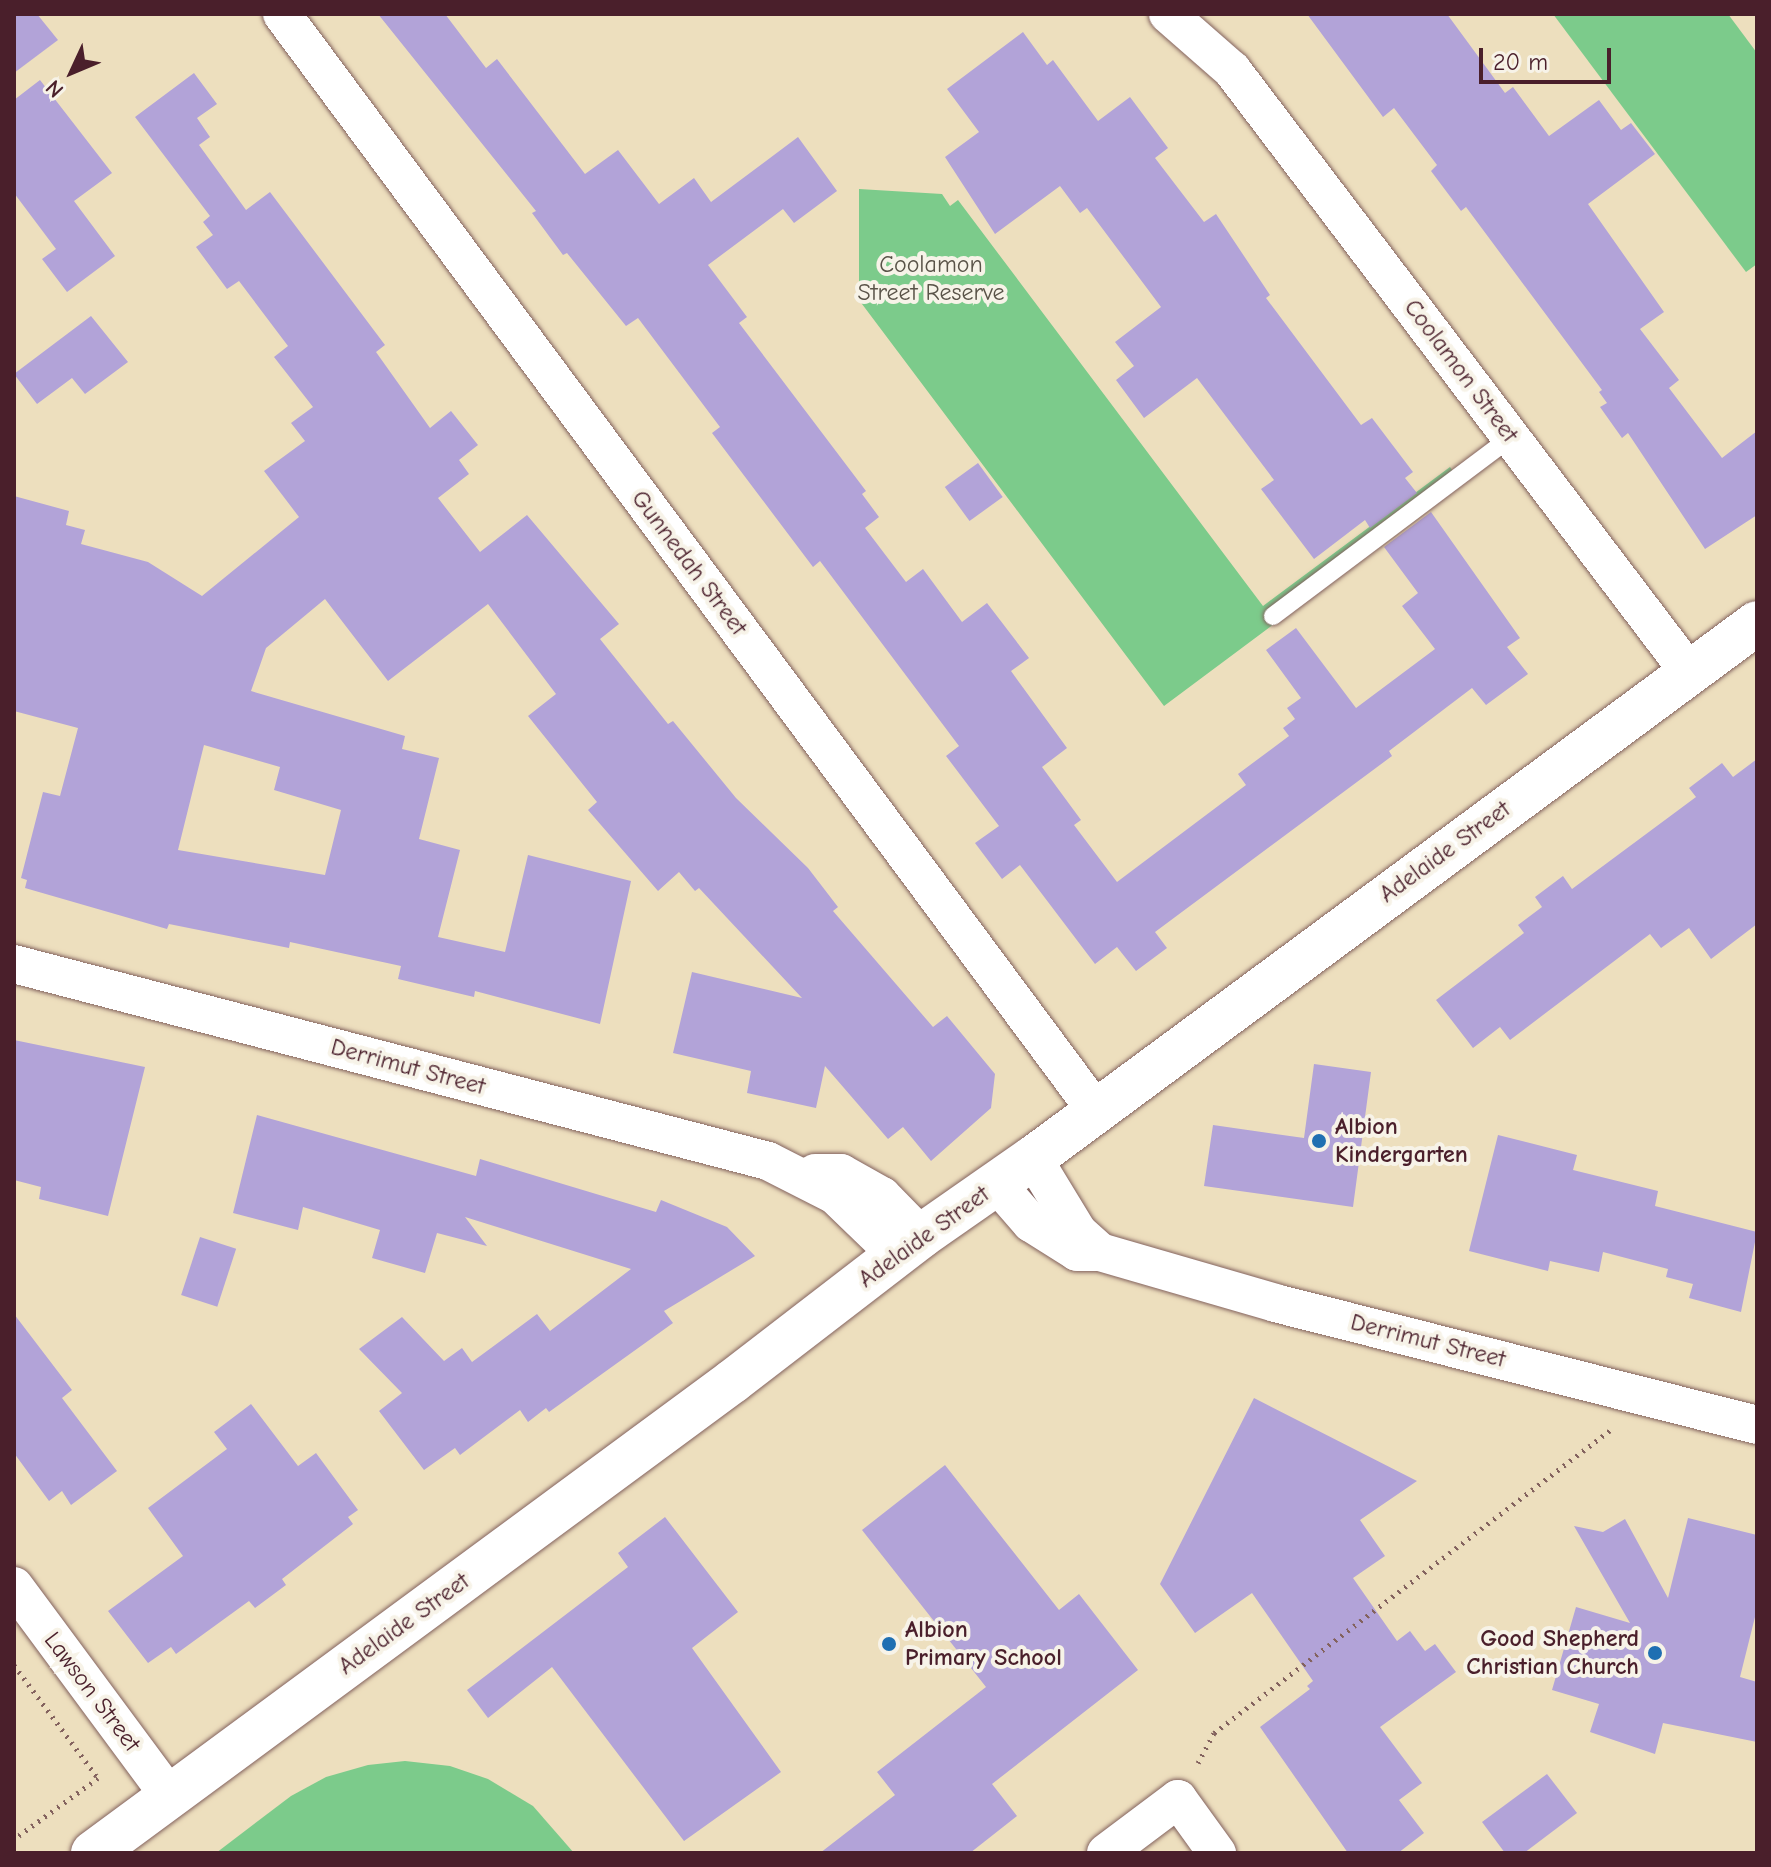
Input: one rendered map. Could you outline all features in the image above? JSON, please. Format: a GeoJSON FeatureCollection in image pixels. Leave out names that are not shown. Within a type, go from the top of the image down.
{"type":"FeatureCollection","features":[{"type":"Feature","properties":{"kind":"street","name":"Gunnedah Street"},"geometry":{"type":"LineString","coordinates":[[282,14],[1097,1112]]}},
{"type":"Feature","properties":{"kind":"street","name":"Coolamon Street"},"geometry":{"type":"LineString","coordinates":[[1168,14],[1232,70]]}},
{"type":"Feature","properties":{"kind":"street","name":"Coolamon Street"},"geometry":{"type":"LineString","coordinates":[[1205,14],[1232,70],[1689,672]]}},
{"type":"Feature","properties":{"kind":"street","name":"Adelaide Street"},"geometry":{"type":"LineString","coordinates":[[93,1853],[908,1245],[1097,1112],[1757,623]]}},
{"type":"Feature","properties":{"kind":"street","name":"Derrimut Street"},"geometry":{"type":"LineString","coordinates":[[14,964],[768,1161],[800,1174],[841,1173],[882,1196],[908,1245]]}},
{"type":"Feature","properties":{"kind":"street"},"geometry":{"type":"LineString","coordinates":[[1033,1158],[1078,1232],[1100,1252]]}},
{"type":"Feature","properties":{"kind":"street","name":"Derrimut Street"},"geometry":{"type":"LineString","coordinates":[[997,1184],[1052,1241],[1077,1252],[1100,1252],[1275,1303],[1757,1425]]}},
{"type":"Feature","properties":{"kind":"street","name":"Lawson Street"},"geometry":{"type":"LineString","coordinates":[[14,1586],[170,1797]]}},
{"type":"Feature","properties":{"kind":"street"},"geometry":{"type":"LineString","coordinates":[[1106,1853],[1178,1799],[1217,1853]]}},
{"type":"Feature","properties":{"kind":"lane"},"geometry":{"type":"LineString","coordinates":[[1273,616],[1511,437]]}},
{"type":"Feature","properties":{"kind":"path"},"geometry":{"type":"LineString","coordinates":[[1178,1799],[1214,1733],[1609,1433],[1624,1390]]}},
{"type":"Feature","properties":{"kind":"path"},"geometry":{"type":"LineString","coordinates":[[14,1665],[98,1778],[14,1839]]}},
{"type":"Feature","properties":{"kind":"green space"},"geometry":{"type":"Polygon","coordinates":[[[1553,14],[1728,14],[1757,53],[1757,264],[1746,272],[1553,14]]]}},
{"type":"Feature","properties":{"kind":"green space","name":"Coolamon Street Reserve"},"geometry":{"type":"Polygon","coordinates":[[[859,189],[942,194],[950,206],[958,200],[1263,606],[1450,467],[1462,484],[1164,706],[859,300],[859,189]]]}},
{"type":"Feature","properties":{"kind":"green space"},"geometry":{"type":"Polygon","coordinates":[[[405,1761],[450,1766],[488,1779],[533,1806],[574,1853],[216,1853],[291,1796],[326,1777],[368,1765],[405,1761]]]}},
{"type":"Feature","properties":{"kind":"building"},"geometry":{"type":"Polygon","coordinates":[[[14,14],[37,14],[58,40],[14,73],[14,14]]]}},
{"type":"Feature","properties":{"kind":"building"},"geometry":{"type":"Polygon","coordinates":[[[378,14],[445,14],[486,68],[497,59],[585,174],[618,150],[659,204],[694,178],[711,202],[798,137],[837,191],[794,223],[783,209],[708,265],[747,317],[739,323],[866,491],[862,494],[879,517],[865,528],[906,582],[923,569],[962,622],[987,603],[1029,658],[1011,671],[1067,748],[1042,767],[1081,820],[1074,825],[1117,882],[1246,785],[1238,774],[1289,736],[1283,728],[1295,719],[1287,708],[1301,698],[1266,650],[1296,628],[1356,708],[1435,649],[1402,606],[1418,593],[1384,547],[1431,512],[1520,638],[1507,647],[1528,674],[1486,705],[1472,688],[1389,751],[1392,756],[1155,932],[1167,948],[1136,971],[1117,947],[1095,964],[1020,865],[1002,879],[975,843],[999,826],[946,756],[959,746],[820,561],[813,567],[712,433],[720,427],[638,318],[626,326],[567,253],[563,255],[532,213],[536,211],[378,14]]]}},
{"type":"Feature","properties":{"kind":"building"},"geometry":{"type":"Polygon","coordinates":[[[1307,14],[1447,14],[1505,93],[1513,87],[1549,136],[1599,100],[1621,130],[1631,123],[1655,154],[1588,204],[1664,312],[1640,329],[1679,380],[1669,388],[1722,458],[1757,431],[1757,515],[1705,549],[1628,433],[1622,438],[1600,407],[1607,403],[1599,392],[1602,390],[1466,207],[1461,211],[1431,171],[1437,165],[1394,108],[1383,117],[1307,14]]]}},
{"type":"Feature","properties":{"kind":"building"},"geometry":{"type":"Polygon","coordinates":[[[1023,32],[1047,65],[1053,60],[1098,121],[1130,97],[1168,148],[1155,158],[1204,222],[1216,214],[1270,295],[1266,298],[1361,425],[1372,418],[1413,472],[1405,478],[1417,493],[1370,528],[1365,520],[1314,559],[1261,489],[1274,480],[1197,378],[1144,418],[1116,380],[1134,366],[1115,342],[1161,307],[1087,208],[1080,213],[1060,186],[995,234],[945,157],[979,132],[947,89],[1023,32]]]}},
{"type":"Feature","properties":{"kind":"building"},"geometry":{"type":"Polygon","coordinates":[[[194,73],[217,104],[197,118],[210,137],[199,145],[246,210],[270,192],[385,345],[376,352],[430,428],[451,411],[478,445],[459,460],[469,474],[438,498],[480,552],[527,515],[619,624],[600,639],[668,724],[673,721],[736,798],[808,868],[838,907],[833,911],[933,1027],[947,1016],[995,1074],[991,1108],[931,1161],[903,1127],[888,1139],[825,1066],[816,1108],[747,1093],[751,1071],[673,1053],[692,972],[802,998],[699,888],[695,891],[679,872],[658,891],[588,810],[597,802],[528,716],[556,694],[488,604],[388,681],[325,599],[266,648],[251,691],[405,736],[402,749],[439,758],[419,839],[460,850],[438,937],[505,952],[528,855],[631,881],[600,1024],[475,991],[474,997],[398,979],[401,966],[290,942],[289,948],[169,924],[167,929],[25,888],[27,880],[21,878],[43,792],[60,796],[78,728],[14,711],[14,496],[69,511],[66,525],[85,530],[81,544],[148,562],[202,596],[299,517],[264,471],[305,441],[291,423],[313,407],[274,357],[288,346],[239,281],[227,289],[196,247],[213,235],[203,222],[210,216],[135,117],[194,73]],[[204,745],[178,850],[325,875],[341,810],[274,790],[280,767],[204,745]]]}},
{"type":"Feature","properties":{"kind":"building"},"geometry":{"type":"Polygon","coordinates":[[[40,80],[112,173],[74,201],[115,256],[67,292],[42,259],[56,249],[14,193],[14,100],[40,80]]]}},
{"type":"Feature","properties":{"kind":"building"},"geometry":{"type":"Polygon","coordinates":[[[91,316],[128,362],[85,394],[72,378],[37,404],[14,374],[91,316]]]}},
{"type":"Feature","properties":{"kind":"building"},"geometry":{"type":"Polygon","coordinates":[[[978,463],[1003,497],[970,521],[945,487],[978,463]]]}},
{"type":"Feature","properties":{"kind":"building"},"geometry":{"type":"Polygon","coordinates":[[[1757,759],[1757,924],[1711,959],[1689,928],[1661,948],[1650,934],[1510,1040],[1500,1027],[1473,1048],[1436,1000],[1524,933],[1518,925],[1542,907],[1535,897],[1563,876],[1572,889],[1696,797],[1689,788],[1722,763],[1733,777],[1757,759]]]}},
{"type":"Feature","properties":{"kind":"building"},"geometry":{"type":"Polygon","coordinates":[[[14,1040],[145,1067],[108,1216],[39,1199],[41,1187],[14,1180],[14,1040]]]}},
{"type":"Feature","properties":{"kind":"building"},"geometry":{"type":"Polygon","coordinates":[[[1314,1064],[1371,1072],[1353,1207],[1204,1186],[1213,1125],[1304,1138],[1314,1064]]]}},
{"type":"Feature","properties":{"kind":"building"},"geometry":{"type":"Polygon","coordinates":[[[257,1115],[476,1176],[480,1159],[656,1212],[661,1200],[727,1227],[755,1256],[664,1311],[673,1323],[549,1412],[546,1408],[528,1422],[520,1410],[460,1455],[455,1448],[424,1470],[379,1411],[402,1393],[359,1349],[402,1317],[444,1361],[462,1348],[472,1362],[537,1314],[550,1331],[631,1269],[465,1217],[487,1246],[437,1233],[425,1273],[372,1258],[380,1230],[303,1207],[298,1230],[233,1213],[257,1115]]]}},
{"type":"Feature","properties":{"kind":"building"},"geometry":{"type":"Polygon","coordinates":[[[1498,1135],[1577,1155],[1573,1170],[1658,1191],[1655,1206],[1757,1232],[1741,1312],[1689,1298],[1693,1284],[1666,1277],[1668,1269],[1603,1252],[1599,1272],[1550,1261],[1548,1271],[1469,1251],[1498,1135]]]}},
{"type":"Feature","properties":{"kind":"building"},"geometry":{"type":"Polygon","coordinates":[[[200,1237],[236,1249],[217,1307],[181,1295],[200,1237]]]}},
{"type":"Feature","properties":{"kind":"building"},"geometry":{"type":"Polygon","coordinates":[[[14,1314],[72,1390],[62,1398],[117,1471],[71,1505],[62,1491],[49,1501],[14,1453],[14,1314]]]}},
{"type":"Feature","properties":{"kind":"building"},"geometry":{"type":"Polygon","coordinates":[[[1254,1398],[1417,1481],[1360,1520],[1385,1556],[1353,1578],[1397,1641],[1410,1631],[1425,1651],[1435,1644],[1456,1672],[1380,1727],[1422,1783],[1399,1800],[1424,1833],[1398,1853],[1348,1853],[1260,1727],[1310,1689],[1307,1686],[1313,1681],[1252,1593],[1195,1633],[1160,1584],[1254,1398]]]}},
{"type":"Feature","properties":{"kind":"building"},"geometry":{"type":"Polygon","coordinates":[[[251,1404],[298,1466],[316,1453],[358,1510],[348,1517],[353,1524],[282,1579],[286,1585],[255,1608],[249,1601],[176,1654],[171,1647],[148,1663],[108,1611],[183,1556],[148,1508],[227,1449],[214,1432],[251,1404]]]}},
{"type":"Feature","properties":{"kind":"building"},"geometry":{"type":"Polygon","coordinates":[[[945,1465],[1059,1610],[1079,1594],[1138,1670],[992,1784],[1017,1816],[970,1853],[820,1853],[895,1795],[877,1772],[986,1687],[862,1530],[945,1465]]]}},
{"type":"Feature","properties":{"kind":"building"},"geometry":{"type":"Polygon","coordinates":[[[665,1517],[738,1612],[692,1648],[781,1772],[684,1841],[552,1667],[488,1718],[467,1690],[628,1567],[618,1553],[665,1517]]]}},
{"type":"Feature","properties":{"kind":"building","name":"Good Shepherd Christian Church"},"geometry":{"type":"Polygon","coordinates":[[[1688,1518],[1757,1535],[1757,1609],[1740,1677],[1757,1682],[1757,1742],[1663,1723],[1655,1754],[1590,1732],[1599,1704],[1552,1690],[1576,1607],[1630,1623],[1574,1526],[1603,1532],[1625,1519],[1668,1598],[1688,1518]]]}},
{"type":"Feature","properties":{"kind":"building"},"geometry":{"type":"Polygon","coordinates":[[[1547,1774],[1577,1813],[1524,1853],[1505,1853],[1482,1822],[1547,1774]]]}},
{"type":"Feature","properties":{"kind":"place","name":"Albion Kindergarten"},"geometry":{"type":"Point","coordinates":[1319,1141]}},
{"type":"Feature","properties":{"kind":"place","name":"Albion Primary School"},"geometry":{"type":"Point","coordinates":[889,1644]}},
{"type":"Feature","properties":{"kind":"place","name":"Good Shepherd Christian Church"},"geometry":{"type":"Point","coordinates":[1655,1653]}}]}
